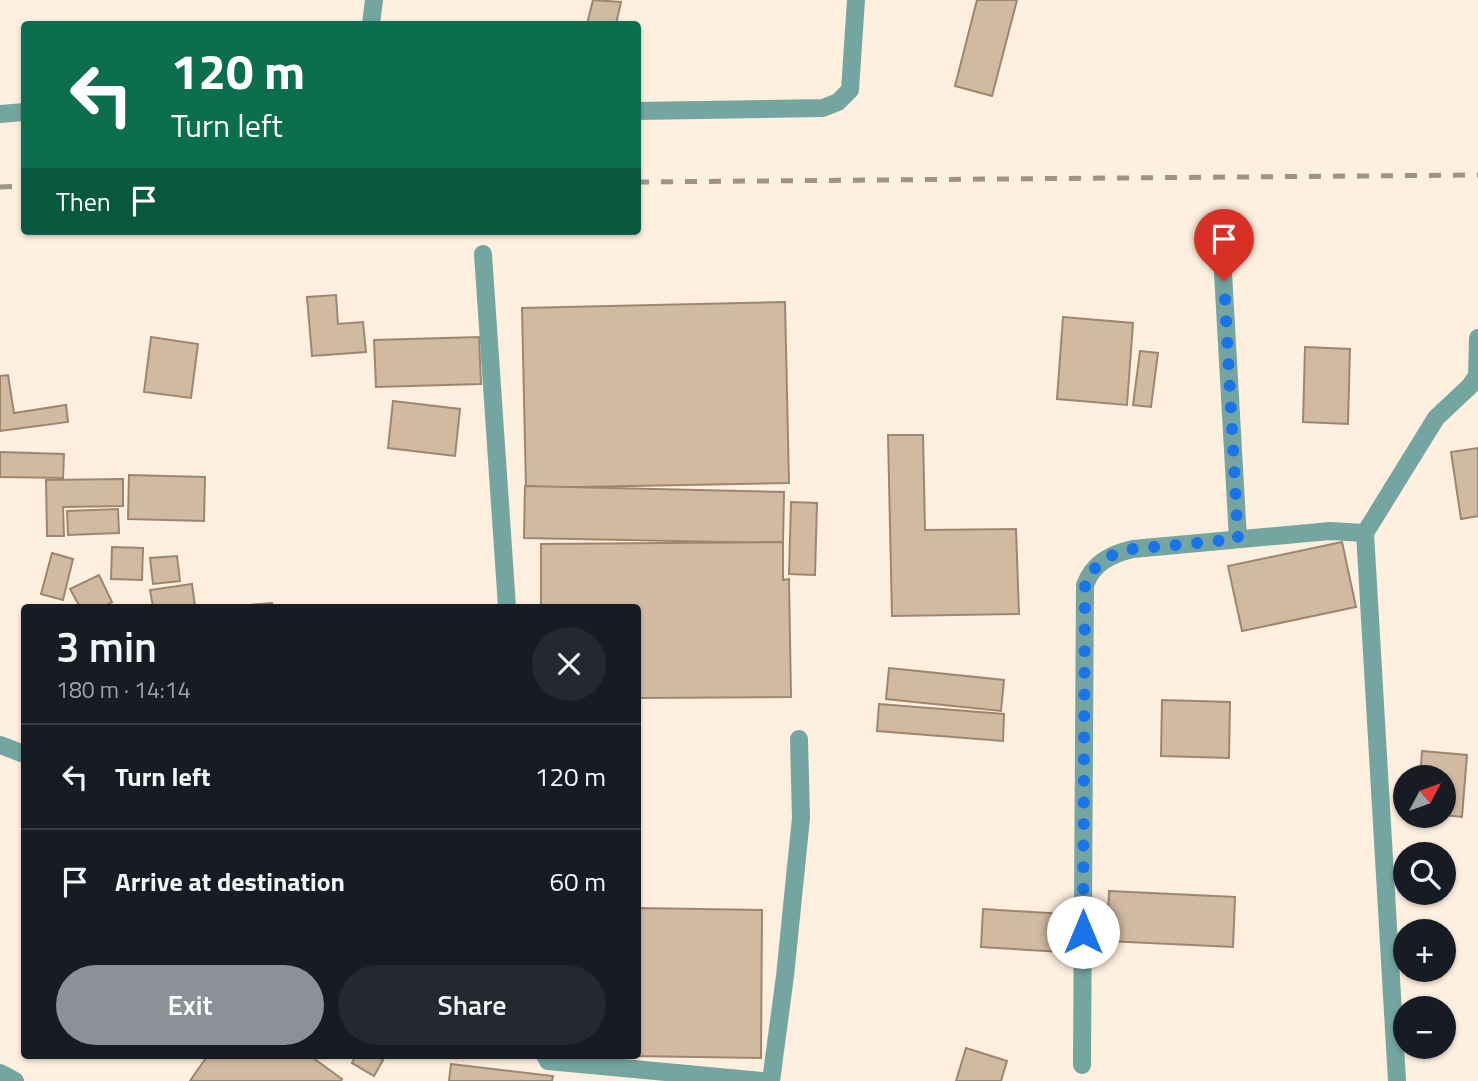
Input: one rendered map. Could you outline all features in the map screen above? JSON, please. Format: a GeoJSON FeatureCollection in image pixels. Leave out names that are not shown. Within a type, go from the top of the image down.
{"type":"FeatureCollection","features":[{"type":"Feature","properties":{"kind":"street"},"geometry":{"type":"LineString","coordinates":[[371,21],[374,0]]}},
{"type":"Feature","properties":{"kind":"street"},"geometry":{"type":"LineString","coordinates":[[641,111],[823,108],[838,102],[850,90],[856,0]]}},
{"type":"Feature","properties":{"kind":"street"},"geometry":{"type":"LineString","coordinates":[[0,114],[21,111]]}},
{"type":"Feature","properties":{"kind":"street"},"geometry":{"type":"LineString","coordinates":[[483,254],[507,604]]}},
{"type":"Feature","properties":{"kind":"street"},"geometry":{"type":"LineString","coordinates":[[1222,255],[1238,539]]}},
{"type":"Feature","properties":{"kind":"street"},"geometry":{"type":"LineString","coordinates":[[1397,1081],[1365,533],[1437,418],[1477,376],[1478,338]]}},
{"type":"Feature","properties":{"kind":"street"},"geometry":{"type":"LineString","coordinates":[[1082,1065],[1085,585],[1090,572],[1115,553],[1133,549],[1330,531],[1365,533]]}},
{"type":"Feature","properties":{"kind":"street"},"geometry":{"type":"LineString","coordinates":[[771,1081],[801,818],[799,739]]}},
{"type":"Feature","properties":{"kind":"street"},"geometry":{"type":"LineString","coordinates":[[0,745],[21,753]]}},
{"type":"Feature","properties":{"kind":"street"},"geometry":{"type":"LineString","coordinates":[[547,1059],[762,1081]]}},
{"type":"Feature","properties":{"kind":"street"},"geometry":{"type":"LineString","coordinates":[[0,1073],[15,1081]]}},
{"type":"Feature","properties":{"kind":"building"},"geometry":{"type":"Polygon","coordinates":[[[593,0],[621,2],[617,21],[588,21],[593,0]]]}},
{"type":"Feature","properties":{"kind":"building"},"geometry":{"type":"Polygon","coordinates":[[[977,0],[1017,0],[992,96],[955,86],[977,0]]]}},
{"type":"Feature","properties":{"kind":"building"},"geometry":{"type":"Polygon","coordinates":[[[336,295],[338,324],[363,322],[366,352],[312,356],[307,297],[336,295]]]}},
{"type":"Feature","properties":{"kind":"building"},"geometry":{"type":"Polygon","coordinates":[[[785,302],[789,483],[526,488],[522,308],[785,302]]]}},
{"type":"Feature","properties":{"kind":"building"},"geometry":{"type":"Polygon","coordinates":[[[1063,317],[1133,323],[1127,405],[1057,399],[1063,317]]]}},
{"type":"Feature","properties":{"kind":"building"},"geometry":{"type":"Polygon","coordinates":[[[151,337],[198,344],[191,398],[144,392],[151,337]]]}},
{"type":"Feature","properties":{"kind":"building"},"geometry":{"type":"Polygon","coordinates":[[[479,337],[481,384],[376,387],[374,340],[479,337]]]}},
{"type":"Feature","properties":{"kind":"building"},"geometry":{"type":"Polygon","coordinates":[[[1305,347],[1350,349],[1348,424],[1303,422],[1305,347]]]}},
{"type":"Feature","properties":{"kind":"building"},"geometry":{"type":"Polygon","coordinates":[[[1140,351],[1158,353],[1151,407],[1133,405],[1140,351]]]}},
{"type":"Feature","properties":{"kind":"building"},"geometry":{"type":"Polygon","coordinates":[[[8,375],[14,413],[66,405],[68,422],[0,431],[0,376],[8,375]]]}},
{"type":"Feature","properties":{"kind":"building"},"geometry":{"type":"Polygon","coordinates":[[[393,401],[460,409],[455,456],[388,448],[393,401]]]}},
{"type":"Feature","properties":{"kind":"building"},"geometry":{"type":"Polygon","coordinates":[[[888,435],[923,435],[925,530],[1016,529],[1019,614],[892,616],[888,435]]]}},
{"type":"Feature","properties":{"kind":"building"},"geometry":{"type":"Polygon","coordinates":[[[1478,448],[1478,516],[1461,519],[1451,452],[1478,448]]]}},
{"type":"Feature","properties":{"kind":"building"},"geometry":{"type":"Polygon","coordinates":[[[0,452],[64,454],[63,478],[0,477],[0,452]]]}},
{"type":"Feature","properties":{"kind":"building"},"geometry":{"type":"Polygon","coordinates":[[[129,475],[205,477],[204,521],[128,519],[129,475]]]}},
{"type":"Feature","properties":{"kind":"building"},"geometry":{"type":"Polygon","coordinates":[[[123,479],[123,506],[63,507],[64,536],[47,536],[46,480],[123,479]]]}},
{"type":"Feature","properties":{"kind":"building"},"geometry":{"type":"Polygon","coordinates":[[[525,486],[784,492],[783,543],[524,538],[525,486]]]}},
{"type":"Feature","properties":{"kind":"building"},"geometry":{"type":"Polygon","coordinates":[[[791,502],[817,503],[815,575],[789,574],[791,502]]]}},
{"type":"Feature","properties":{"kind":"building"},"geometry":{"type":"Polygon","coordinates":[[[118,509],[119,533],[68,535],[67,511],[118,509]]]}},
{"type":"Feature","properties":{"kind":"building"},"geometry":{"type":"Polygon","coordinates":[[[783,542],[783,580],[789,579],[791,697],[641,698],[641,604],[541,604],[541,544],[783,542]]]}},
{"type":"Feature","properties":{"kind":"building"},"geometry":{"type":"Polygon","coordinates":[[[1342,542],[1356,607],[1242,631],[1228,566],[1342,542]]]}},
{"type":"Feature","properties":{"kind":"building"},"geometry":{"type":"Polygon","coordinates":[[[112,547],[143,548],[142,580],[111,579],[112,547]]]}},
{"type":"Feature","properties":{"kind":"building"},"geometry":{"type":"Polygon","coordinates":[[[52,553],[73,559],[63,600],[41,594],[52,553]]]}},
{"type":"Feature","properties":{"kind":"building"},"geometry":{"type":"Polygon","coordinates":[[[177,556],[180,581],[153,584],[150,558],[177,556]]]}},
{"type":"Feature","properties":{"kind":"building"},"geometry":{"type":"Polygon","coordinates":[[[99,575],[112,602],[78,604],[70,589],[99,575]]]}},
{"type":"Feature","properties":{"kind":"building"},"geometry":{"type":"Polygon","coordinates":[[[192,584],[195,604],[152,604],[150,590],[192,584]]]}},
{"type":"Feature","properties":{"kind":"building"},"geometry":{"type":"Polygon","coordinates":[[[889,668],[1004,680],[1001,711],[886,699],[889,668]]]}},
{"type":"Feature","properties":{"kind":"building"},"geometry":{"type":"Polygon","coordinates":[[[1162,700],[1230,702],[1229,758],[1161,756],[1162,700]]]}},
{"type":"Feature","properties":{"kind":"building"},"geometry":{"type":"Polygon","coordinates":[[[879,704],[1004,714],[1003,741],[877,731],[879,704]]]}},
{"type":"Feature","properties":{"kind":"building"},"geometry":{"type":"Polygon","coordinates":[[[1422,751],[1467,755],[1462,817],[1456,816],[1456,765],[1421,765],[1422,751]]]}},
{"type":"Feature","properties":{"kind":"building"},"geometry":{"type":"Polygon","coordinates":[[[1109,891],[1235,897],[1233,947],[1107,941],[1109,891]]]}},
{"type":"Feature","properties":{"kind":"building"},"geometry":{"type":"Polygon","coordinates":[[[641,908],[762,910],[761,1058],[641,1056],[641,908]]]}},
{"type":"Feature","properties":{"kind":"building"},"geometry":{"type":"Polygon","coordinates":[[[983,909],[1064,914],[1061,952],[981,947],[983,909]]]}},
{"type":"Feature","properties":{"kind":"building"},"geometry":{"type":"Polygon","coordinates":[[[966,1048],[1007,1061],[1001,1081],[956,1081],[966,1048]]]}},
{"type":"Feature","properties":{"kind":"building"},"geometry":{"type":"Polygon","coordinates":[[[205,1059],[314,1059],[342,1079],[341,1081],[190,1081],[205,1059]]]}},
{"type":"Feature","properties":{"kind":"building"},"geometry":{"type":"Polygon","coordinates":[[[354,1059],[383,1060],[374,1076],[352,1063],[354,1059]]]}},
{"type":"Feature","properties":{"kind":"building"},"geometry":{"type":"Polygon","coordinates":[[[451,1064],[553,1076],[552,1081],[449,1081],[451,1064]]]}},
{"type":"Feature","properties":{"kind":"railway"},"geometry":{"type":"LineString","coordinates":[[641,182],[1478,175]]}},
{"type":"Feature","properties":{"kind":"railway"},"geometry":{"type":"LineString","coordinates":[[0,187],[21,186]]}},
{"type":"Feature","properties":{"kind":"route"},"geometry":{"type":"LineString","coordinates":[[1083,932],[1085,585],[1090,572],[1115,553],[1238,539],[1224,281]]}}]}
